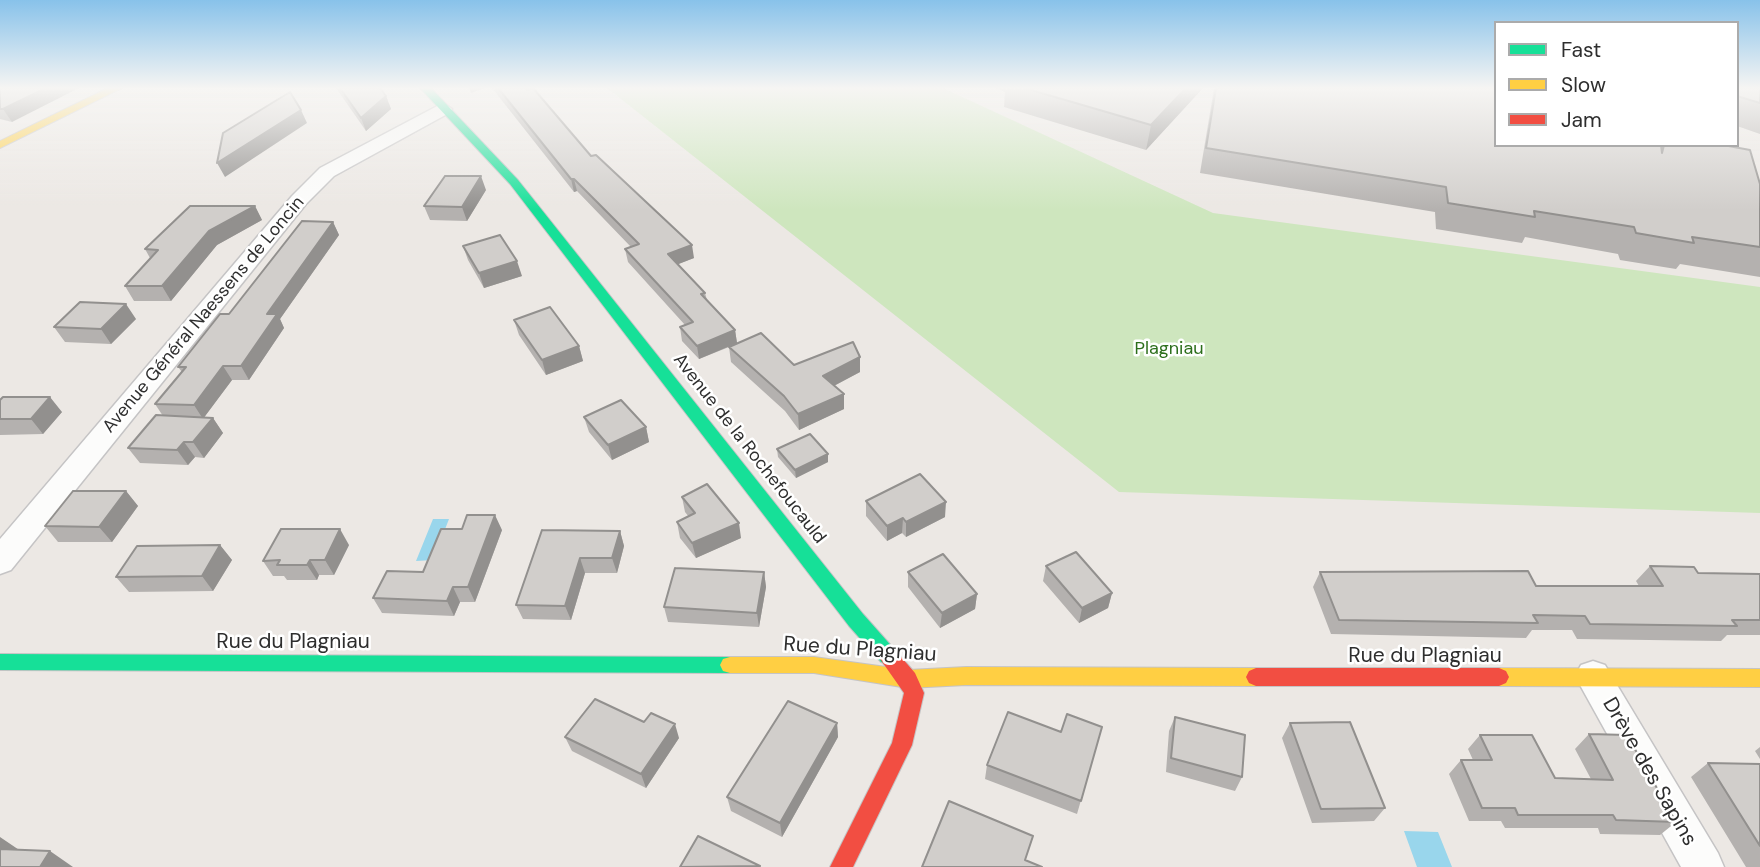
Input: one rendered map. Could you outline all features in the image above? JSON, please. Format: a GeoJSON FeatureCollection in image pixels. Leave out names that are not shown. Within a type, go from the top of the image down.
{"type":"FeatureCollection","features":[{"type":"Feature","properties":{"kind":"street"},"geometry":{"type":"LineString","coordinates":[[0,145],[34,128]]}},
{"type":"Feature","properties":{"kind":"street","name":"Avenue Général Naessens de Loncin"},"geometry":{"type":"LineString","coordinates":[[0,561],[299,200],[327,172],[407,128]]}},
{"type":"Feature","properties":{"kind":"street","name":"Avenue de la Rochefoucauld"},"geometry":{"type":"LineString","coordinates":[[464,128],[493,156],[514,182],[856,620],[908,679]]}},
{"type":"Feature","properties":{"kind":"street","name":"Rue du Plagniau"},"geometry":{"type":"LineString","coordinates":[[0,662],[814,665],[908,679],[966,676],[1760,678]]}},
{"type":"Feature","properties":{"kind":"street","name":"Drève des Sapins"},"geometry":{"type":"LineString","coordinates":[[1593,676],[1704,867]]}},
{"type":"Feature","properties":{"kind":"street"},"geometry":{"type":"LineString","coordinates":[[841,867],[902,744],[914,693],[908,679]]}},
{"type":"Feature","properties":{"kind":"green space","name":"Plagniau"},"geometry":{"type":"Polygon","coordinates":[[[658,128],[1030,128],[1213,213],[1760,287],[1760,513],[1119,492],[658,128]]]}},
{"type":"Feature","properties":{"kind":"water"},"geometry":{"type":"Polygon","coordinates":[[[433,519],[449,519],[433,560],[416,561],[433,519]]]}},
{"type":"Feature","properties":{"kind":"water"},"geometry":{"type":"Polygon","coordinates":[[[1404,831],[1438,832],[1452,867],[1417,867],[1404,831]]]}},
{"type":"Feature","properties":{"kind":"building"},"geometry":{"type":"Polygon","coordinates":[[[230,128],[272,128],[217,163],[223,133],[230,128]]]}},
{"type":"Feature","properties":{"kind":"building"},"geometry":{"type":"Polygon","coordinates":[[[530,128],[568,128],[591,156],[596,155],[692,245],[668,254],[735,330],[697,346],[680,327],[693,322],[625,249],[639,244],[571,179],[530,128]]]}},
{"type":"Feature","properties":{"kind":"building"},"geometry":{"type":"Polygon","coordinates":[[[1209,128],[1494,128],[1494,147],[1661,147],[1662,153],[1664,147],[1734,147],[1750,150],[1760,184],[1760,247],[1692,237],[1694,243],[1636,233],[1634,227],[1534,211],[1535,217],[1448,203],[1446,187],[1206,148],[1209,128]]]}},
{"type":"Feature","properties":{"kind":"building"},"geometry":{"type":"Polygon","coordinates":[[[445,176],[481,176],[462,207],[424,206],[445,176]]]}},
{"type":"Feature","properties":{"kind":"building"},"geometry":{"type":"Polygon","coordinates":[[[190,206],[255,206],[209,231],[162,286],[125,286],[158,250],[145,249],[190,206]]]}},
{"type":"Feature","properties":{"kind":"building"},"geometry":{"type":"Polygon","coordinates":[[[302,221],[333,222],[267,314],[277,314],[241,366],[223,366],[194,405],[155,404],[186,367],[178,367],[220,314],[229,314],[302,221]]]}},
{"type":"Feature","properties":{"kind":"building"},"geometry":{"type":"Polygon","coordinates":[[[500,235],[517,261],[479,273],[463,246],[500,235]]]}},
{"type":"Feature","properties":{"kind":"building"},"geometry":{"type":"Polygon","coordinates":[[[80,302],[126,304],[101,329],[54,327],[80,302]]]}},
{"type":"Feature","properties":{"kind":"building"},"geometry":{"type":"Polygon","coordinates":[[[550,307],[579,346],[542,360],[514,320],[550,307]]]}},
{"type":"Feature","properties":{"kind":"building"},"geometry":{"type":"Polygon","coordinates":[[[761,333],[794,365],[853,342],[860,357],[823,376],[844,394],[798,414],[784,396],[729,347],[761,333]]]}},
{"type":"Feature","properties":{"kind":"building"},"geometry":{"type":"Polygon","coordinates":[[[3,397],[50,397],[31,419],[0,419],[0,400],[3,397]]]}},
{"type":"Feature","properties":{"kind":"building"},"geometry":{"type":"Polygon","coordinates":[[[621,400],[646,427],[608,445],[584,417],[621,400]]]}},
{"type":"Feature","properties":{"kind":"building"},"geometry":{"type":"Polygon","coordinates":[[[156,415],[213,418],[193,442],[184,442],[177,450],[128,448],[156,415]]]}},
{"type":"Feature","properties":{"kind":"building"},"geometry":{"type":"Polygon","coordinates":[[[810,434],[828,454],[795,470],[777,449],[810,434]]]}},
{"type":"Feature","properties":{"kind":"building"},"geometry":{"type":"Polygon","coordinates":[[[920,474],[946,502],[906,522],[903,518],[887,526],[866,501],[920,474]]]}},
{"type":"Feature","properties":{"kind":"building"},"geometry":{"type":"Polygon","coordinates":[[[707,484],[739,523],[692,543],[677,522],[695,513],[682,497],[707,484]]]}},
{"type":"Feature","properties":{"kind":"building"},"geometry":{"type":"Polygon","coordinates":[[[73,491],[126,491],[99,527],[45,526],[73,491]]]}},
{"type":"Feature","properties":{"kind":"building"},"geometry":{"type":"Polygon","coordinates":[[[467,515],[495,515],[468,587],[453,587],[447,601],[373,598],[387,571],[423,572],[441,529],[462,529],[467,515]]]}},
{"type":"Feature","properties":{"kind":"building"},"geometry":{"type":"Polygon","coordinates":[[[281,529],[340,529],[325,560],[310,560],[307,565],[277,565],[280,560],[263,561],[281,529]]]}},
{"type":"Feature","properties":{"kind":"building"},"geometry":{"type":"Polygon","coordinates":[[[542,530],[620,531],[612,558],[580,558],[565,606],[516,605],[542,530]]]}},
{"type":"Feature","properties":{"kind":"building"},"geometry":{"type":"Polygon","coordinates":[[[220,545],[202,576],[116,577],[137,546],[220,545]]]}},
{"type":"Feature","properties":{"kind":"building"},"geometry":{"type":"Polygon","coordinates":[[[1076,552],[1112,593],[1082,608],[1046,566],[1076,552]]]}},
{"type":"Feature","properties":{"kind":"building"},"geometry":{"type":"Polygon","coordinates":[[[943,554],[977,594],[942,613],[908,572],[943,554]]]}},
{"type":"Feature","properties":{"kind":"building"},"geometry":{"type":"Polygon","coordinates":[[[1650,566],[1694,567],[1698,573],[1760,574],[1760,620],[1732,620],[1737,626],[1590,624],[1585,616],[1533,615],[1538,623],[1339,620],[1320,572],[1528,571],[1536,586],[1663,586],[1650,566]]]}},
{"type":"Feature","properties":{"kind":"building"},"geometry":{"type":"Polygon","coordinates":[[[675,568],[764,572],[757,613],[664,607],[675,568]]]}},
{"type":"Feature","properties":{"kind":"building"},"geometry":{"type":"Polygon","coordinates":[[[595,699],[644,722],[651,713],[675,724],[641,774],[565,737],[595,699]]]}},
{"type":"Feature","properties":{"kind":"building"},"geometry":{"type":"Polygon","coordinates":[[[788,701],[837,723],[780,823],[727,797],[788,701]]]}},
{"type":"Feature","properties":{"kind":"building"},"geometry":{"type":"Polygon","coordinates":[[[1008,712],[1061,732],[1067,714],[1102,727],[1081,801],[987,765],[1008,712]]]}},
{"type":"Feature","properties":{"kind":"building"},"geometry":{"type":"Polygon","coordinates":[[[1175,717],[1245,735],[1242,777],[1171,758],[1175,717]]]}},
{"type":"Feature","properties":{"kind":"building"},"geometry":{"type":"Polygon","coordinates":[[[1350,722],[1385,808],[1321,809],[1290,723],[1350,722]]]}},
{"type":"Feature","properties":{"kind":"building"},"geometry":{"type":"Polygon","coordinates":[[[1589,734],[1627,735],[1676,822],[1616,820],[1613,815],[1518,815],[1515,808],[1482,808],[1461,760],[1492,760],[1480,735],[1532,735],[1555,778],[1613,780],[1589,734]]]}},
{"type":"Feature","properties":{"kind":"building"},"geometry":{"type":"Polygon","coordinates":[[[1708,763],[1760,764],[1760,846],[1708,763]]]}},
{"type":"Feature","properties":{"kind":"building"},"geometry":{"type":"Polygon","coordinates":[[[949,801],[1033,836],[1025,860],[1042,867],[922,867],[949,801]]]}},
{"type":"Feature","properties":{"kind":"building"},"geometry":{"type":"Polygon","coordinates":[[[698,836],[760,866],[680,867],[698,836]]]}},
{"type":"Feature","properties":{"kind":"building"},"geometry":{"type":"Polygon","coordinates":[[[0,849],[50,851],[40,867],[0,867],[0,849]]]}},
{"type":"Feature","properties":{"kind":"traffic: fast"},"geometry":{"type":"LineString","coordinates":[[463,128],[514,182],[856,620],[888,656]]}},
{"type":"Feature","properties":{"kind":"traffic: fast"},"geometry":{"type":"LineString","coordinates":[[0,662],[730,665]]}},
{"type":"Feature","properties":{"kind":"traffic: slow"},"geometry":{"type":"LineString","coordinates":[[0,145],[34,128]]}},
{"type":"Feature","properties":{"kind":"traffic: slow"},"geometry":{"type":"LineString","coordinates":[[730,665],[814,665],[908,679],[966,676],[1256,677]]}},
{"type":"Feature","properties":{"kind":"traffic: slow"},"geometry":{"type":"LineString","coordinates":[[1499,677],[1760,678]]}},
{"type":"Feature","properties":{"kind":"traffic: jam"},"geometry":{"type":"LineString","coordinates":[[841,867],[902,745],[914,693],[908,679],[888,656]]}},
{"type":"Feature","properties":{"kind":"traffic: jam"},"geometry":{"type":"LineString","coordinates":[[1256,677],[1499,677]]}}]}
